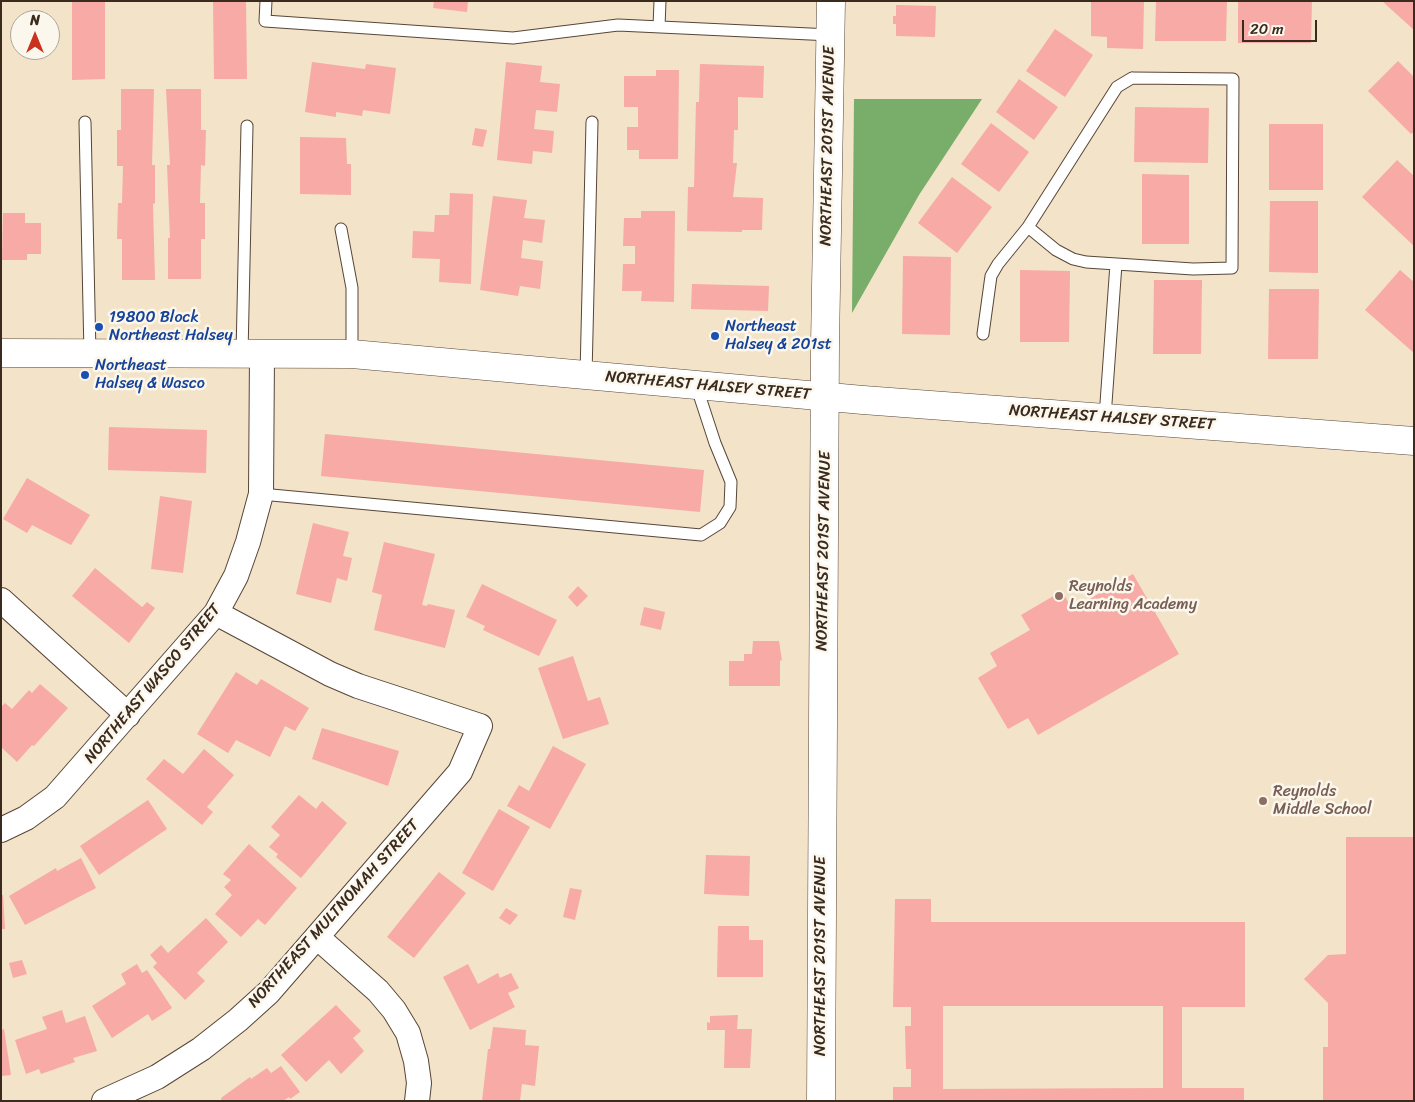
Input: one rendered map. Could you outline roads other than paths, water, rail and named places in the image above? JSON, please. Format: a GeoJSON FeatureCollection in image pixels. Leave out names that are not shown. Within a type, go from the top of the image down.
{"type":"FeatureCollection","features":[{"type":"Feature","properties":{"kind":"street","name":"NORTHEAST 201ST AVENUE"},"geometry":{"type":"LineString","coordinates":[[821,1101],[826,223],[831,1]]}},
{"type":"Feature","properties":{"kind":"street","name":"NORTHEAST HALSEY STREET"},"geometry":{"type":"LineString","coordinates":[[1,353],[352,354],[825,396],[1414,441]]}},
{"type":"Feature","properties":{"kind":"street","name":"NORTHEAST WASCO STREET"},"geometry":{"type":"LineString","coordinates":[[1,830],[26,818],[54,797],[128,716],[216,613],[236,576],[248,542],[261,494],[252,354]]}},
{"type":"Feature","properties":{"kind":"street"},"geometry":{"type":"LineString","coordinates":[[1,600],[128,716]]}},
{"type":"Feature","properties":{"kind":"street","name":"NORTHEAST MULTNOMAH STREET"},"geometry":{"type":"LineString","coordinates":[[104,1101],[157,1076],[201,1049],[238,1020],[269,992],[460,772],[480,726],[358,686],[330,674],[216,613]]}},
{"type":"Feature","properties":{"kind":"street"},"geometry":{"type":"LineString","coordinates":[[317,937],[378,992],[394,1010],[408,1033],[416,1061],[419,1083],[417,1101]]}},
{"type":"Feature","properties":{"kind":"lane"},"geometry":{"type":"LineString","coordinates":[[266,1],[265,21],[512,38],[618,25],[831,34]]}},
{"type":"Feature","properties":{"kind":"lane"},"geometry":{"type":"LineString","coordinates":[[659,27],[660,1]]}},
{"type":"Feature","properties":{"kind":"lane"},"geometry":{"type":"LineString","coordinates":[[983,334],[990,276],[1028,227],[1117,87],[1132,78],[1232,79],[1232,268],[1193,270],[1073,259],[1056,250],[1028,227]]}},
{"type":"Feature","properties":{"kind":"lane"},"geometry":{"type":"LineString","coordinates":[[84,122],[90,354]]}},
{"type":"Feature","properties":{"kind":"lane"},"geometry":{"type":"LineString","coordinates":[[586,375],[592,122]]}},
{"type":"Feature","properties":{"kind":"lane"},"geometry":{"type":"LineString","coordinates":[[247,126],[252,354]]}},
{"type":"Feature","properties":{"kind":"lane"},"geometry":{"type":"LineString","coordinates":[[341,229],[352,288],[352,354]]}},
{"type":"Feature","properties":{"kind":"lane"},"geometry":{"type":"LineString","coordinates":[[1105,417],[1116,264]]}},
{"type":"Feature","properties":{"kind":"lane"},"geometry":{"type":"LineString","coordinates":[[261,494],[701,535],[720,523],[730,507],[731,482],[715,443],[696,385]]}},
{"type":"Feature","properties":{"kind":"place","name":"19800 Block Northeast Halsey"},"geometry":{"type":"Point","coordinates":[99,327]}},
{"type":"Feature","properties":{"kind":"place","name":"Northeast Halsey & 201st"},"geometry":{"type":"Point","coordinates":[715,336]}},
{"type":"Feature","properties":{"kind":"place","name":"Northeast Halsey & Wasco"},"geometry":{"type":"Point","coordinates":[85,375]}},
{"type":"Feature","properties":{"kind":"place","name":"Reynolds Learning Academy"},"geometry":{"type":"Point","coordinates":[1059,596]}},
{"type":"Feature","properties":{"kind":"place","name":"Reynolds Middle School"},"geometry":{"type":"Point","coordinates":[1263,801]}}]}
